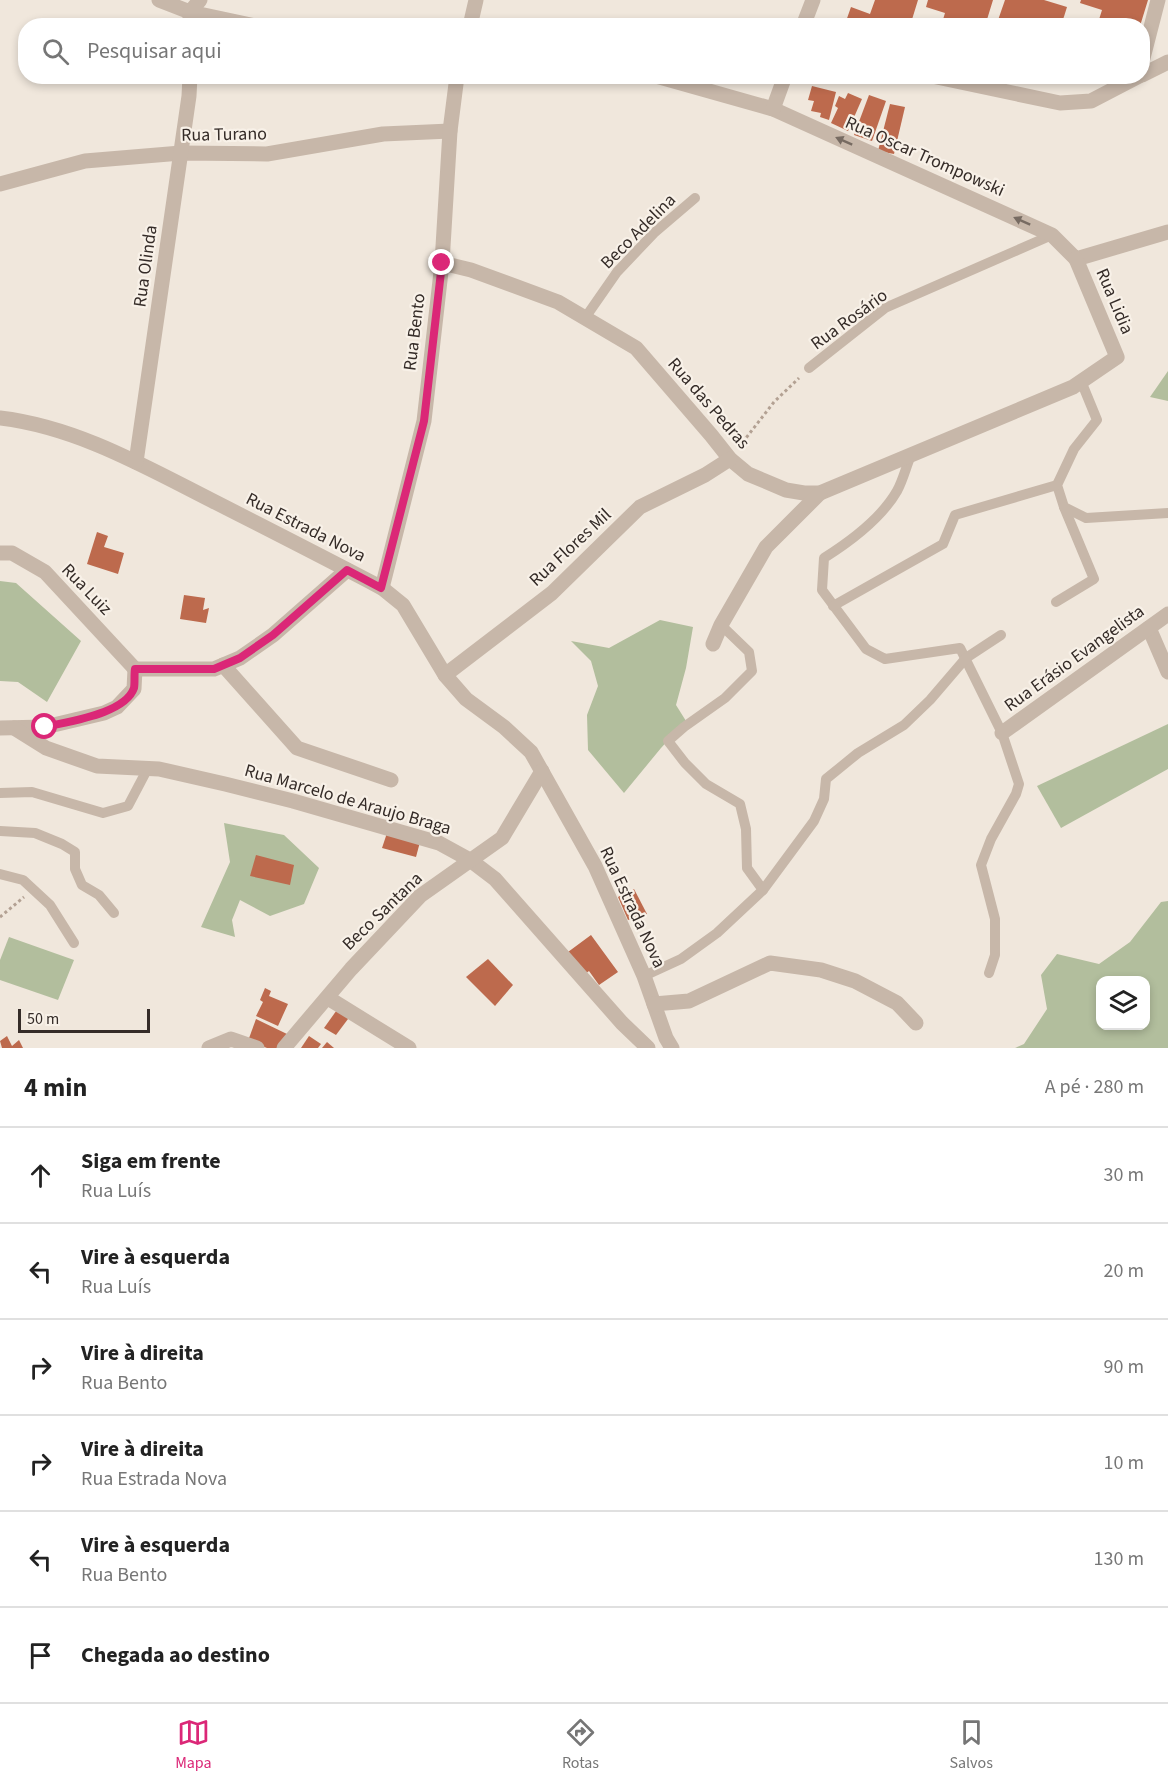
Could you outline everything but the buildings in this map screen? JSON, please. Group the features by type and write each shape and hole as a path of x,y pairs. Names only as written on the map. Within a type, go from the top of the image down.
{"street":[{"path":"159,0 188,18"},
{"path":"191,18 200,0"},
{"path":"472,18 476,0"},
{"path":"806,18 813,0"},
{"path":"1150,33 1158,0"},
{"path":"1150,71 1168,62"},
{"name":"Rua Olinda","path":"136,462 190,84"},
{"name":"Rua Bento","path":"381,588 424,421 442,263 450,131 456,84"},
{"name":"Rua Oscar Trompowski","path":"684,84 773,109 1053,235 1076,259"},
{"path":"773,109 782,84"},
{"path":"970,84 1060,103 1091,101 1124,84"},
{"name":"Rua Turano","path":"0,184 85,161 181,153 267,154 383,134 450,131"},
{"path":"1076,259 1168,232"},
{"name":"Rua Lidia","path":"1076,259 1117,357"},
{"name":"Rua das Pedras","path":"442,263 471,270 558,302 636,348 730,459 748,474 786,490 804,493 820,493 1073,387 1117,357"},
{"name":"Rua Estrada Nova","path":"0,418 27,422 76,435 136,462 381,588 403,605 445,675 466,699 504,727 531,752 595,866 644,976 666,1038 672,1048"},
{"name":"Rua Flores Mil","path":"445,675 552,593 640,507 705,475 730,459"},
{"path":"712,644 766,547 820,493"},
{"name":"Rua Luiz","path":"0,554 12,553 45,572 135,669"},
{"path":"7,728 45,727 117,708 134,689 135,669 214,669 240,658 273,635 347,570"},
{"name":"Rua Erásio Evangelista","path":"1002,734 1168,614"},
{"path":"1149,628 1168,672"},
{"path":"223,665 297,748 391,780"},
{"name":"Rua Marcelo de Araujo Braga","path":"7,728 46,748 97,766 159,769 293,801 440,843 470,860 495,879 622,1023 648,1048"},
{"name":"Beco Santana","path":"284,1048 351,969 420,896 502,838 542,771"},
{"path":"654,1004 689,1001 770,963 821,970 855,981 897,1003 916,1023"},
{"path":"328,998 409,1048"},
{"path":"209,1048 231,1039 257,1048"}],"lane":[{"name":"Beco Adelina","path":"585,318 617,272 654,233 695,198"},
{"name":"Rua Rosário","path":"809,368 885,308 1053,235"},
{"path":"1056,602 1094,579 1057,485 1074,449 1097,420 1081,381"},
{"path":"911,455 897,491 880,514 845,545 824,558 822,590 866,649 885,659 960,648 1002,734 1019,784 1016,794 991,838 981,865 995,919 995,955 989,973"},
{"path":"833,606 943,544 955,515 1057,485"},
{"path":"1064,507 1086,518 1168,513"},
{"path":"721,625 749,652 752,671 725,698 668,741 706,784 740,804 746,829 747,868 763,890"},
{"path":"644,976 681,959 717,933 763,890 813,821 824,799 826,779 858,753 904,725 930,700 966,658 1001,634"},
{"path":"0,793 32,792 103,813 128,806 148,768"},
{"path":"0,831 35,833 75,852 75,869 82,885 99,896 114,913"},
{"path":"0,874 23,880 50,905 74,943"}],"path":[{"name":"Rua Rosário","path":"730,459 774,402 809,368"},
{"path":"0,917 33,890"}],"green space":[{"path":"1168,371 1168,401 1150,397"},
{"path":"0,581 16,583 81,641 47,702 18,682 0,681"},
{"path":"660,620 693,627 686,668 676,705 686,721 624,793 588,750 587,715 598,686 591,661 571,641 609,648"},
{"path":"1168,724 1168,769 1061,828 1037,786"},
{"path":"224,823 284,835 319,868 304,904 270,916 240,900 232,920 235,937 201,927 230,862"},
{"path":"1168,901 1168,1048 1015,1048 1024,1044 1047,1009 1041,975 1057,954 1099,964 1130,942 1161,902"},
{"path":"9,937 74,960 58,1000 0,980 0,960"}],"route":[{"path":"45,727 117,708 134,689 135,669 214,669 240,658 273,635 347,570 381,588 424,421 442,263"}]}
